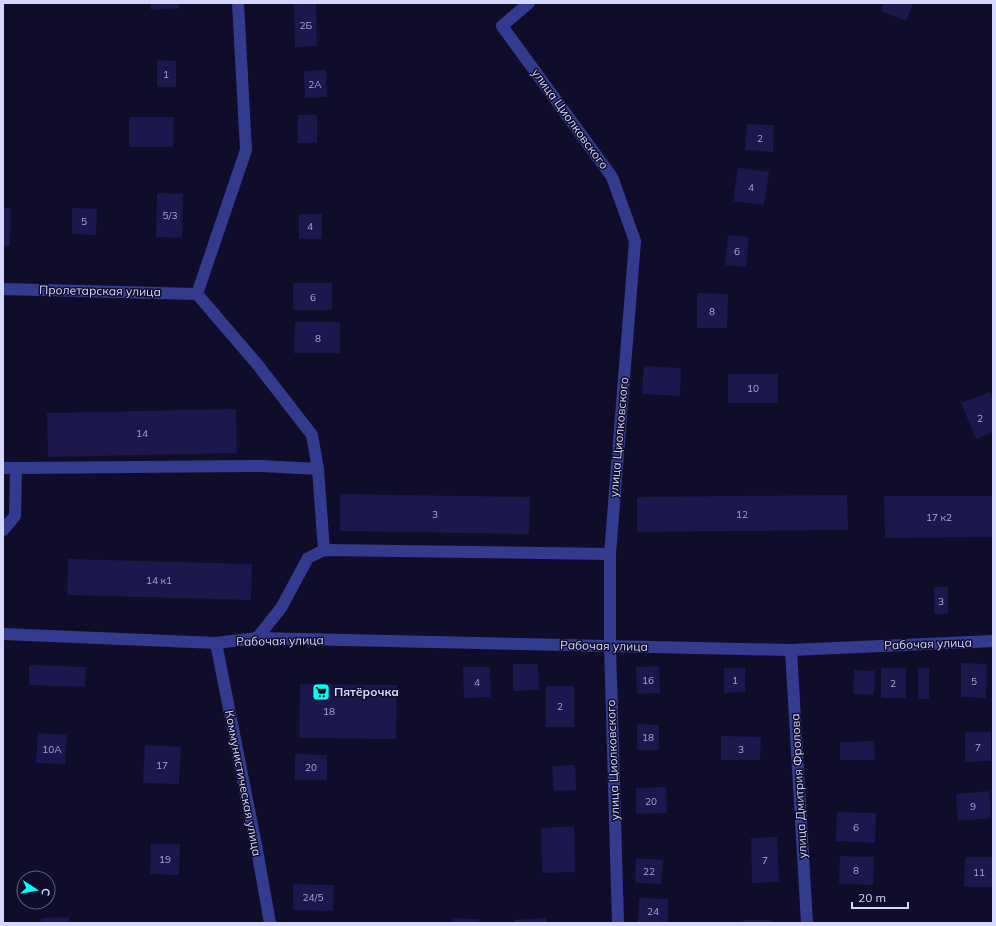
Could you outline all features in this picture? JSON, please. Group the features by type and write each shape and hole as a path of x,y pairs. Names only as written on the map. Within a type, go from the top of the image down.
{"street":[{"path":"238,3 246,150 197,294 257,364 312,435 318,469 324,550"},
{"name":"улица Циолковского","path":"529,3 502,26 612,177 635,241 610,554 610,646 618,923"},
{"name":"Пролетарская улица","path":"3,289 197,294"},
{"path":"3,468 261,466 318,469"},
{"path":"3,530 15,516 16,468"},
{"path":"257,638 281,608 308,558 324,550 610,554"},
{"name":"Рабочая улица","path":"3,634 216,643 257,638 791,650 993,641"},
{"name":"Коммунистическая улица","path":"216,643 270,923"},
{"name":"улица Дмитрия Фролова","path":"791,650 807,923"}],"building":[{"path":"151,3 179,3 179,8 151,10"},
{"path":"294,3 316,3 317,46 295,47"},
{"path":"884,3 913,3 906,21 881,11"},
{"path":"157,60 176,61 176,87 157,87"},
{"path":"326,70 327,97 305,98 304,71"},
{"path":"298,115 317,115 317,143 298,143"},
{"path":"129,117 174,117 173,147 129,147"},
{"path":"747,124 774,125 773,152 745,150"},
{"path":"738,168 769,172 764,205 733,201"},
{"path":"157,193 183,194 182,238 156,237"},
{"path":"3,208 11,208 10,246 3,246"},
{"path":"72,208 97,209 96,235 72,234"},
{"path":"299,214 322,214 322,239 299,239"},
{"path":"728,235 749,237 746,267 725,265"},
{"path":"293,283 332,283 332,310 293,310"},
{"path":"697,293 728,294 727,328 697,328"},
{"path":"295,322 340,322 340,353 294,353"},
{"path":"644,366 681,368 680,396 642,394"},
{"path":"728,374 778,374 778,403 728,403"},
{"path":"990,392 993,400 993,432 976,439 961,403"},
{"path":"236,409 237,453 48,457 47,413"},
{"path":"340,494 530,497 529,534 340,531"},
{"path":"847,495 848,530 637,532 637,497"},
{"path":"884,496 993,496 993,537 885,538"},
{"path":"68,559 252,564 251,600 67,595"},
{"path":"934,587 948,587 948,614 934,614"},
{"path":"961,663 987,664 986,698 961,697"},
{"path":"513,664 538,664 539,690 513,691"},
{"path":"29,665 86,667 85,687 29,685"},
{"path":"659,666 660,693 637,694 636,667"},
{"path":"463,667 490,667 491,697 464,698"},
{"path":"724,668 745,668 745,692 724,693"},
{"path":"881,668 906,668 906,698 881,698"},
{"path":"918,668 929,668 929,699 918,699"},
{"path":"854,670 875,671 874,695 853,694"},
{"path":"300,684 397,685 396,739 299,738"},
{"path":"546,686 574,686 574,727 546,727"},
{"path":"637,724 659,725 659,750 637,750"},
{"path":"965,732 991,732 991,761 965,762"},
{"path":"38,733 67,735 65,764 36,763"},
{"path":"721,736 761,737 760,760 721,760"},
{"path":"874,741 875,760 840,760 840,742"},
{"path":"145,745 181,747 179,784 143,783"},
{"path":"295,754 327,755 327,780 295,780"},
{"path":"575,765 576,790 554,791 552,766"},
{"path":"666,787 667,813 636,814 636,788"},
{"path":"989,791 991,818 958,821 956,794"},
{"path":"837,812 876,813 875,843 836,841"},
{"path":"574,826 575,872 542,873 541,828"},
{"path":"777,837 779,882 752,883 751,838"},
{"path":"151,844 180,844 179,875 150,874"},
{"path":"840,856 874,857 873,885 839,884"},
{"path":"965,857 993,857 993,887 964,887"},
{"path":"636,858 663,860 661,884 635,883"},
{"path":"293,884 334,885 333,911 293,910"},
{"path":"639,898 668,899 668,923 638,923"},
{"path":"69,917 69,923 41,923 41,918"},
{"path":"452,918 479,919 479,923 452,923"},
{"path":"546,918 547,923 514,923 514,920"},
{"path":"743,920 772,920 772,923 743,923"}],"place":[{"name":"Пятёрочка","path":"321,692"}]}
